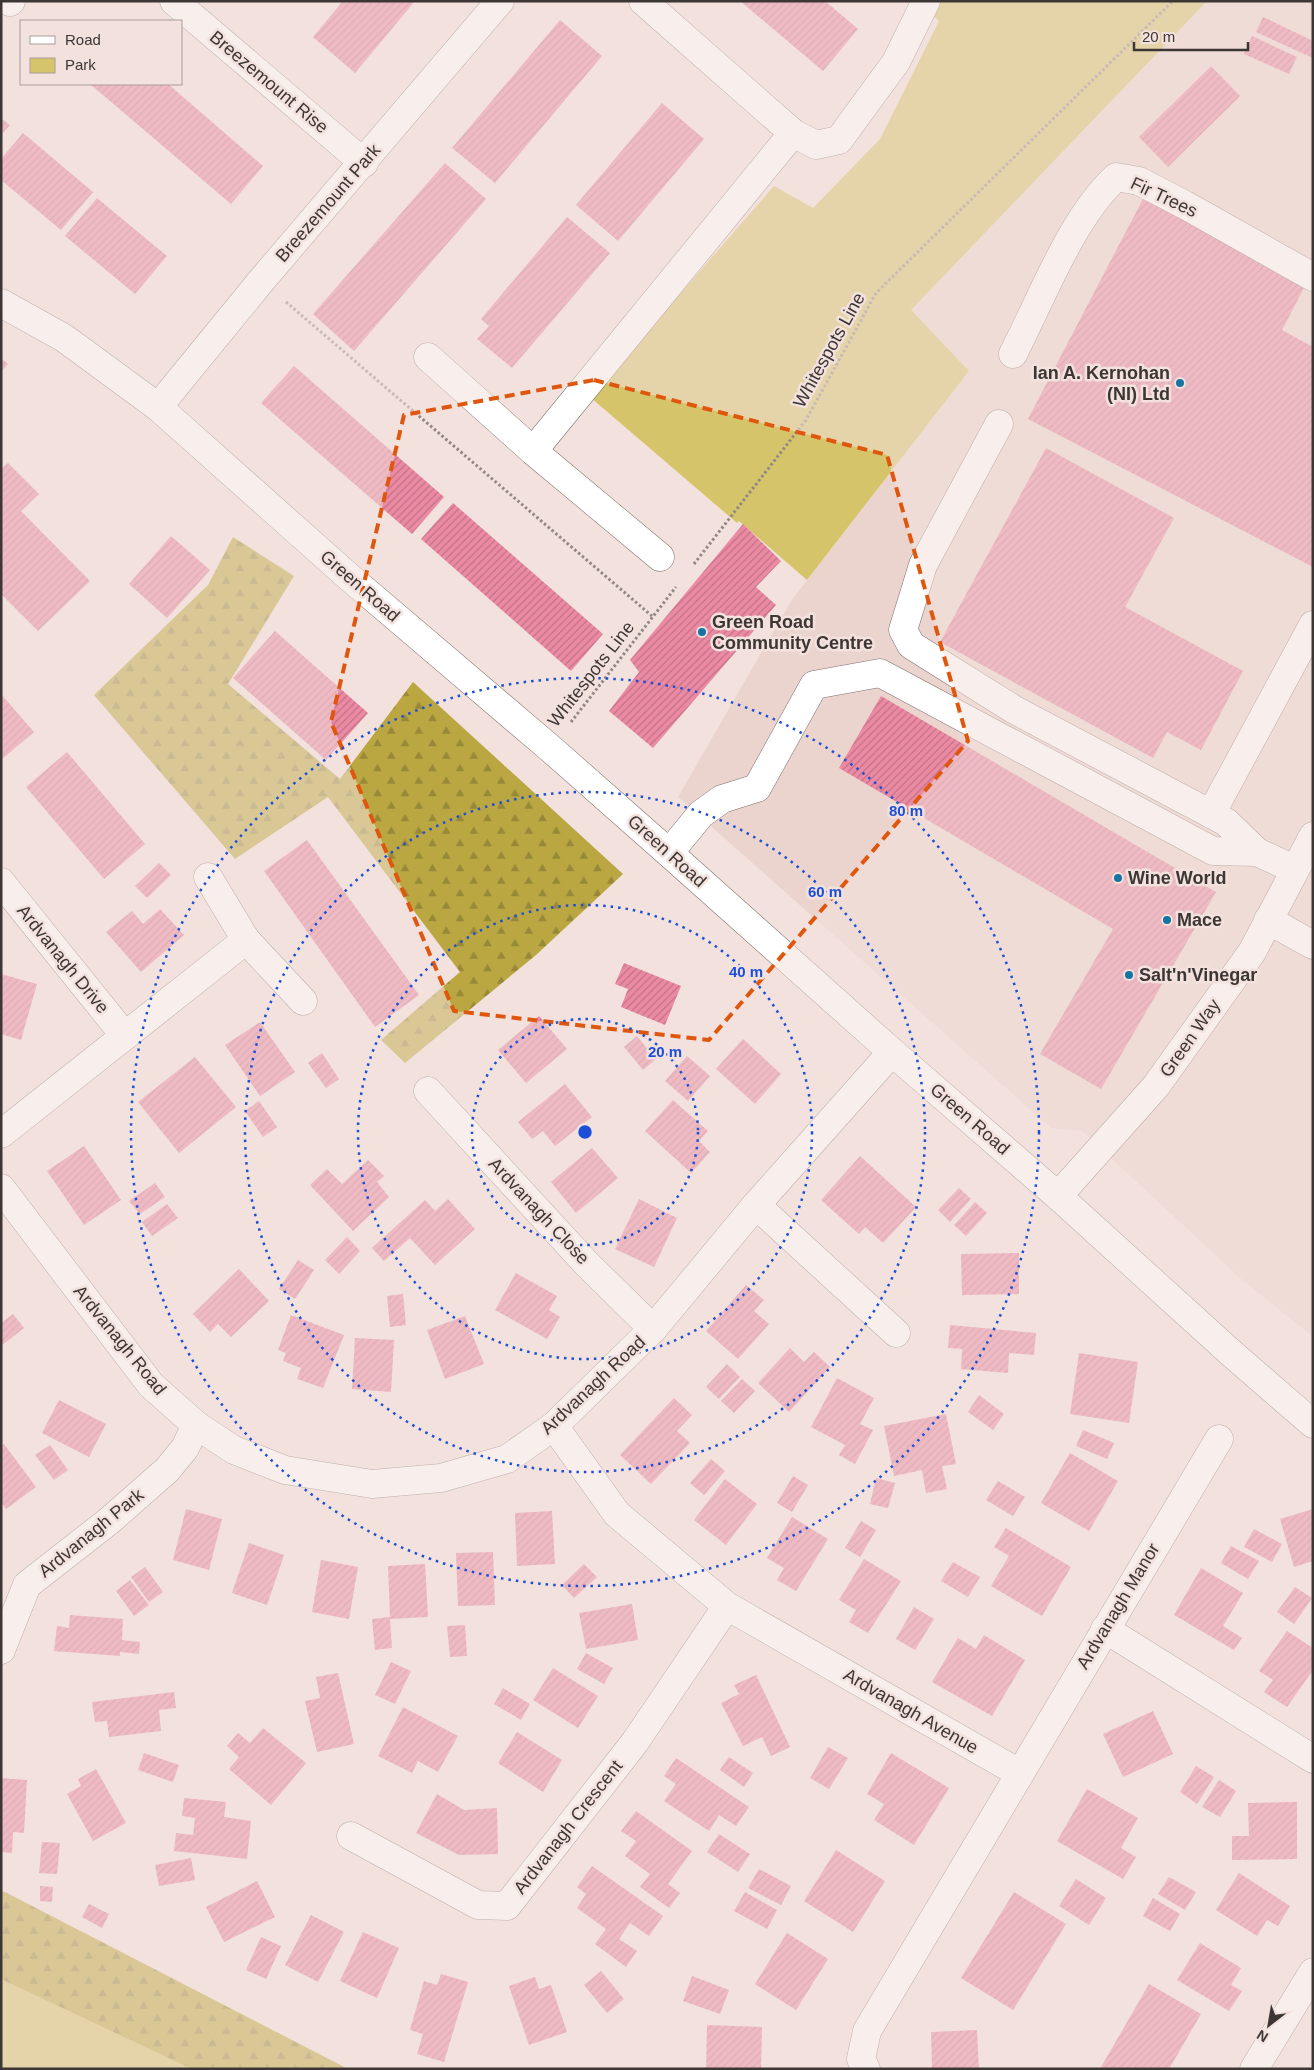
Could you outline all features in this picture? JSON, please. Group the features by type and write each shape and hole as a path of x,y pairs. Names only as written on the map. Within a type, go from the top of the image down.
{"street":[{"name":"Breezemount Rise","path":"174,1 364,162"},
{"name":"Breezemount Park","path":"158,406 261,281 500,1"},
{"path":"643,1 793,133 816,145 839,140 896,62 926,1"},
{"path":"533,451 793,133"},
{"name":"Fir Trees","path":"1013,354 1072,236 1098,193 1116,176 1138,181 1185,204 1313,277"},
{"name":"Green Road","path":"1,303 64,338 158,406 349,578 551,749 892,1052 1058,1196 1230,1352 1313,1424"},
{"path":"428,357 533,451 660,557"},
{"path":"999,424 923,565 903,630 911,645 1013,709 1226,822 1258,852 1294,869"},
{"path":"1211,814 1313,625"},
{"path":"669,853 701,814 722,799 757,788 814,685 880,672 1214,851 1258,852"},
{"name":"Green Way","path":"1058,1196 1156,1086 1252,952 1313,836"},
{"path":"208,877 246,940 303,1001"},
{"name":"Ardvanagh Drive","path":"1,882 125,1036"},
{"path":"1268,920 1313,945"},
{"path":"1,1134 246,940"},
{"name":"Ardvanagh Road","path":"1,1188 150,1385 196,1424 234,1450 285,1470 372,1484 441,1478 507,1459 554,1426 653,1328 756,1205 892,1052"},
{"name":"Ardvanagh Close","path":"428,1091 586,1263 653,1328"},
{"path":"756,1205 896,1334"},
{"name":"Ardvanagh Park","path":"1,1650 27,1585 109,1521 167,1470 185,1448 196,1424"},
{"name":"Ardvanagh Avenue","path":"554,1426 617,1514 727,1606 1019,1773"},
{"name":"Ardvanagh Manor","path":"1019,1773 1219,1439"},
{"name":"Ardvanagh Crescent","path":"351,1836 478,1906 506,1906 635,1742 727,1606"},
{"path":"1104,1629 1313,1759"},
{"path":"866,2069 861,2059 867,2031 1019,1773"},
{"path":"1254,2069 1313,1972"}],"path":[{"name":"Whitespots Line","path":"690,569 806,420 876,293 1173,1"},
{"path":"261,281 652,616"},
{"path":"551,749 684,577 660,557"},
{"name":"Whitespots Line","path":"551,749 678,584"}],"highlighted area":[{"path":"594,380 887,455 968,741 709,1040 454,1011 331,722 404,415"}],"shaded area":[{"path":"1207,1 1313,1 1313,1337 1240,1278 1082,1131 1051,1128 678,797 791,601 969,371 910,310"}],"green space":[{"path":"917,1 1207,1 911,310 969,371 807,580 739,521 737,523 590,397 774,186 813,208 880,139 939,21"},
{"path":"233,537 294,576 228,684 340,779 413,682 623,874 536,955 405,1063 381,1040 460,972 328,797 235,859 94,695 208,585"},
{"path":"1,1891 348,2069 1,2069"},
{"path":"1,1891 348,2069 192,2069 1,1979"}],"building":[{"path":"343,1 415,1 355,73 313,37"},
{"path":"740,1 825,1 858,29 823,71"},
{"path":"1263,17 1313,41 1313,58 1256,32"},
{"path":"560,20 602,56 495,183 452,148"},
{"path":"1252,36 1297,57 1289,74 1244,54"},
{"path":"1211,66 1240,96 1168,167 1139,137"},
{"path":"91,85 169,85 263,166 231,204"},
{"path":"662,103 704,139 618,241 576,205"},
{"path":"1,118 10,125 1,135"},
{"path":"23,133 93,192 61,230 1,180 1,159"},
{"path":"445,163 486,199 354,351 313,314"},
{"name":"Ian A. Kernohan (NI) Ltd","path":"1144,197 1307,282 1282,330 1313,347 1313,567 1028,419"},
{"path":"97,198 167,256 135,294 65,236"},
{"path":"567,217 610,253 512,368 477,339 489,326 481,319"},
{"path":"1,358 8,364 1,372"},
{"path":"294,366 444,497 412,534 261,403"},
{"path":"1046,448 1174,518 1125,607 1243,671 1201,750 1167,732 1153,758 940,642"},
{"path":"8,463 39,494 21,511 90,581 38,631 1,594 1,469"},
{"path":"453,503 603,634 571,671 421,539"},
{"name":"Green Road Community Centre","path":"743,524 781,561 756,587 776,605 653,748 609,711 639,672 630,660"},
{"path":"171,536 210,570 167,618 129,584"},
{"path":"275,631 368,713 326,760 233,678"},
{"path":"1,694 34,732 1,760"},
{"path":"881,696 1216,892 1101,1089 1040,1054 1113,929 839,768"},
{"path":"67,752 145,844 104,879 26,787"},
{"path":"307,840 419,995 375,1027 264,871"},
{"path":"159,863 171,875 147,898 135,886"},
{"path":"160,909 184,935 141,972 106,932 132,911 143,924"},
{"path":"624,963 681,986 665,1025 621,1007 628,989 615,984"},
{"path":"1,974 37,984 21,1040 1,1034"},
{"path":"539,1016 567,1049 526,1083 498,1050"},
{"path":"260,1022 295,1072 260,1096 225,1045"},
{"path":"637,1036 656,1059 643,1070 624,1047"},
{"path":"743,1039 781,1074 755,1104 716,1069"},
{"path":"322,1053 339,1079 326,1088 308,1063"},
{"path":"687,1056 710,1076 688,1101 665,1081"},
{"path":"195,1057 236,1107 179,1153 138,1102"},
{"path":"565,1084 592,1117 555,1146 543,1131 532,1139 518,1122"},
{"path":"673,1100 708,1131 699,1141 710,1152 691,1173 645,1131"},
{"path":"259,1101 277,1127 263,1137 245,1111"},
{"path":"84,1146 121,1200 84,1225 47,1171"},
{"path":"592,1148 618,1178 576,1213 551,1182"},
{"path":"860,1156 916,1207 883,1243 865,1227 859,1234 821,1200"},
{"path":"368,1160 384,1176 377,1182 389,1197 353,1231 310,1185 327,1169 342,1184"},
{"path":"155,1183 165,1197 140,1214 129,1201"},
{"path":"959,1188 971,1199 950,1222 938,1210"},
{"path":"448,1199 475,1229 435,1265 410,1238 384,1261 372,1248 425,1200 435,1211"},
{"path":"639,1199 677,1218 654,1267 615,1249"},
{"path":"975,1202 987,1213 966,1236 954,1225"},
{"path":"167,1204 178,1218 152,1236 142,1222"},
{"path":"347,1237 360,1251 339,1274 325,1260"},
{"path":"1019,1253 1019,1294 962,1295 961,1254"},
{"path":"298,1260 314,1270 295,1299 279,1289"},
{"path":"239,1269 269,1301 231,1337 218,1324 210,1332 193,1314"},
{"path":"516,1273 557,1296 549,1310 560,1317 547,1339 495,1310"},
{"path":"746,1285 764,1300 754,1311 769,1324 738,1359 706,1331"},
{"path":"403,1294 406,1325 390,1327 387,1296"},
{"path":"13,1314 24,1328 1,1346 1,1323"},
{"path":"291,1315 344,1335 323,1388 297,1379 301,1368 283,1361 286,1353 278,1350"},
{"path":"465,1316 484,1364 445,1379 427,1330"},
{"path":"950,1325 1036,1333 1034,1355 1009,1353 1008,1373 961,1369 962,1349 948,1348"},
{"path":"355,1338 394,1340 391,1392 352,1389"},
{"path":"790,1348 804,1362 814,1352 830,1367 789,1412 758,1383"},
{"path":"1079,1353 1138,1362 1129,1423 1070,1414"},
{"path":"727,1364 740,1377 719,1399 706,1387"},
{"path":"837,1378 874,1398 860,1424 873,1430 855,1464 839,1455 845,1445 811,1427"},
{"path":"742,1379 755,1391 734,1413 721,1401"},
{"path":"979,1395 1004,1414 993,1430 968,1412"},
{"path":"674,1398 692,1415 677,1431 690,1443 651,1484 620,1455"},
{"path":"59,1400 106,1424 89,1457 42,1433"},
{"path":"946,1414 956,1464 942,1466 947,1489 926,1493 922,1470 894,1476 884,1426"},
{"path":"1083,1430 1114,1443 1107,1459 1076,1446"},
{"path":"4,1444 36,1487 6,1509 1,1502 1,1446"},
{"path":"50,1445 68,1470 54,1480 35,1455"},
{"path":"1070,1453 1118,1481 1089,1531 1041,1503"},
{"path":"711,1459 725,1471 704,1495 690,1483"},
{"path":"793,1476 808,1485 792,1512 777,1503"},
{"path":"876,1478 895,1483 888,1508 870,1504"},
{"path":"725,1479 757,1504 726,1545 694,1520"},
{"path":"998,1481 1025,1497 1013,1516 986,1500"},
{"path":"186,1509 222,1519 209,1570 173,1560"},
{"path":"1313,1509 1313,1561 1294,1567 1280,1519"},
{"path":"552,1511 555,1564 517,1566 515,1513"},
{"path":"792,1517 828,1539 796,1591 777,1580 784,1568 767,1558"},
{"path":"861,1521 876,1530 860,1557 845,1548"},
{"path":"1006,1528 1071,1567 1042,1616 991,1586 1009,1556 994,1547"},
{"path":"1254,1529 1282,1544 1272,1562 1244,1547"},
{"path":"249,1543 284,1555 267,1605 232,1593"},
{"path":"1231,1546 1259,1561 1248,1579 1221,1563"},
{"path":"493,1552 495,1605 458,1606 456,1553"},
{"path":"864,1559 901,1581 868,1633 849,1622 856,1610 839,1600"},
{"path":"321,1560 358,1567 349,1619 312,1612"},
{"path":"953,1562 980,1577 968,1597 941,1581"},
{"path":"425,1564 428,1617 390,1619 392,1648 375,1650 372,1619 390,1617 388,1566"},
{"path":"584,1564 597,1577 574,1598 562,1585"},
{"path":"145,1567 163,1592 149,1602 131,1577"},
{"path":"1201,1568 1243,1593 1223,1626 1242,1638 1234,1650 1174,1615"},
{"path":"130,1580 149,1605 134,1616 116,1591"},
{"path":"1295,1587 1312,1598 1294,1624 1277,1612"},
{"path":"632,1604 638,1640 586,1649 579,1613"},
{"path":"914,1607 934,1619 915,1650 896,1639"},
{"path":"70,1615 123,1619 122,1640 140,1642 139,1654 120,1652 120,1656 54,1651 57,1626 69,1628"},
{"path":"465,1625 467,1656 450,1657 447,1626"},
{"path":"1287,1631 1313,1648 1313,1670 1287,1707 1264,1692 1273,1680 1259,1671"},
{"path":"984,1635 1025,1660 992,1716 932,1682 958,1638 976,1649"},
{"path":"586,1653 613,1668 604,1684 577,1669"},
{"path":"391,1662 411,1671 395,1704 375,1695"},
{"path":"553,1668 598,1696 578,1728 533,1700"},
{"path":"338,1673 354,1744 317,1752 305,1701 320,1698 316,1677"},
{"path":"756,1675 790,1747 771,1756 762,1737 743,1746 721,1703 739,1694 734,1685"},
{"path":"503,1688 530,1704 521,1720 494,1704"},
{"path":"174,1692 176,1708 159,1710 161,1731 109,1737 107,1721 95,1722 92,1702"},
{"path":"403,1707 458,1736 438,1772 418,1761 412,1773 378,1756"},
{"path":"1153,1711 1173,1754 1123,1777 1103,1734"},
{"path":"263,1728 306,1763 271,1805 229,1769 239,1757 227,1746 238,1733 250,1743"},
{"path":"517,1732 562,1760 543,1792 498,1763"},
{"path":"828,1747 848,1758 829,1789 810,1778"},
{"path":"144,1753 179,1765 173,1782 138,1770"},
{"path":"891,1753 949,1788 914,1845 874,1820 884,1804 867,1794"},
{"path":"729,1757 753,1773 744,1787 720,1770"},
{"path":"676,1758 749,1807 736,1826 719,1815 709,1831 664,1801 676,1784 664,1776"},
{"path":"1196,1766 1214,1777 1197,1804 1180,1792"},
{"path":"96,1769 126,1823 93,1841 67,1794 81,1786 78,1779"},
{"path":"1,1778 27,1780 24,1833 13,1832 12,1853 1,1852"},
{"path":"1219,1780 1236,1791 1220,1817 1202,1807"},
{"path":"1087,1789 1138,1818 1121,1848 1136,1857 1123,1879 1057,1841"},
{"path":"437,1794 464,1810 497,1808 498,1854 459,1855 416,1833"},
{"path":"184,1798 226,1802 224,1817 251,1821 247,1859 174,1851 176,1833 193,1835 195,1818 182,1816"},
{"path":"1297,1802 1297,1859 1232,1860 1232,1836 1249,1836 1248,1803"},
{"path":"636,1811 692,1851 668,1884 680,1893 669,1908 640,1887 650,1874 625,1856 636,1841 621,1831"},
{"path":"719,1834 750,1854 738,1872 707,1852"},
{"path":"42,1842 60,1843 57,1874 39,1873"},
{"path":"836,1850 885,1881 853,1932 804,1901"},
{"path":"191,1858 195,1880 159,1886 155,1865"},
{"path":"592,1866 663,1916 649,1936 630,1923 619,1939 637,1951 626,1967 595,1944 606,1929 577,1908 586,1894 577,1887"},
{"path":"759,1869 791,1886 781,1905 748,1888"},
{"path":"1239,1873 1290,1906 1278,1926 1267,1920 1257,1936 1216,1910"},
{"path":"1169,1877 1196,1892 1185,1910 1158,1894"},
{"path":"1076,1879 1106,1898 1089,1925 1059,1906"},
{"path":"257,1881 275,1917 224,1942 206,1907"},
{"path":"40,1886 53,1887 52,1902 40,1901"},
{"path":"745,1892 777,1910 767,1929 734,1911"},
{"path":"1014,1892 1066,1924 1013,2010 961,1978"},
{"path":"1153,1898 1180,1914 1170,1931 1143,1916"},
{"path":"89,1904 109,1914 102,1928 82,1917"},
{"path":"311,1915 344,1932 318,1982 285,1965"},
{"path":"363,1932 399,1948 377,1998 340,1981"},
{"path":"787,1933 828,1959 796,2010 755,1984"},
{"path":"261,1937 281,1946 266,1979 246,1970"},
{"path":"1200,1943 1241,1968 1231,1985 1242,1991 1229,2011 1177,1980"},
{"path":"601,1971 624,1999 607,2013 584,1985"},
{"path":"441,1974 468,1982 444,2062 417,2054 423,2034 410,2030 424,1981 437,1985"},
{"path":"692,1976 729,1990 720,2014 683,2001"},
{"path":"535,1977 539,1989 551,1985 567,2032 529,2045 509,1986"},
{"path":"1149,1984 1201,2014 1169,2069 1100,2069"},
{"path":"707,2025 762,2027 761,2069 706,2069"},
{"path":"977,2030 979,2069 932,2069 931,2032"}],"place":[{"name":"Ian A. Kernohan (NI) Ltd","path":"1180,383"},
{"name":"Green Road Community Centre","path":"702,632"},
{"name":"Wine World","path":"1118,878"},
{"name":"Mace","path":"1167,920"},
{"name":"Salt'n'Vinegar","path":"1129,975"}]}
